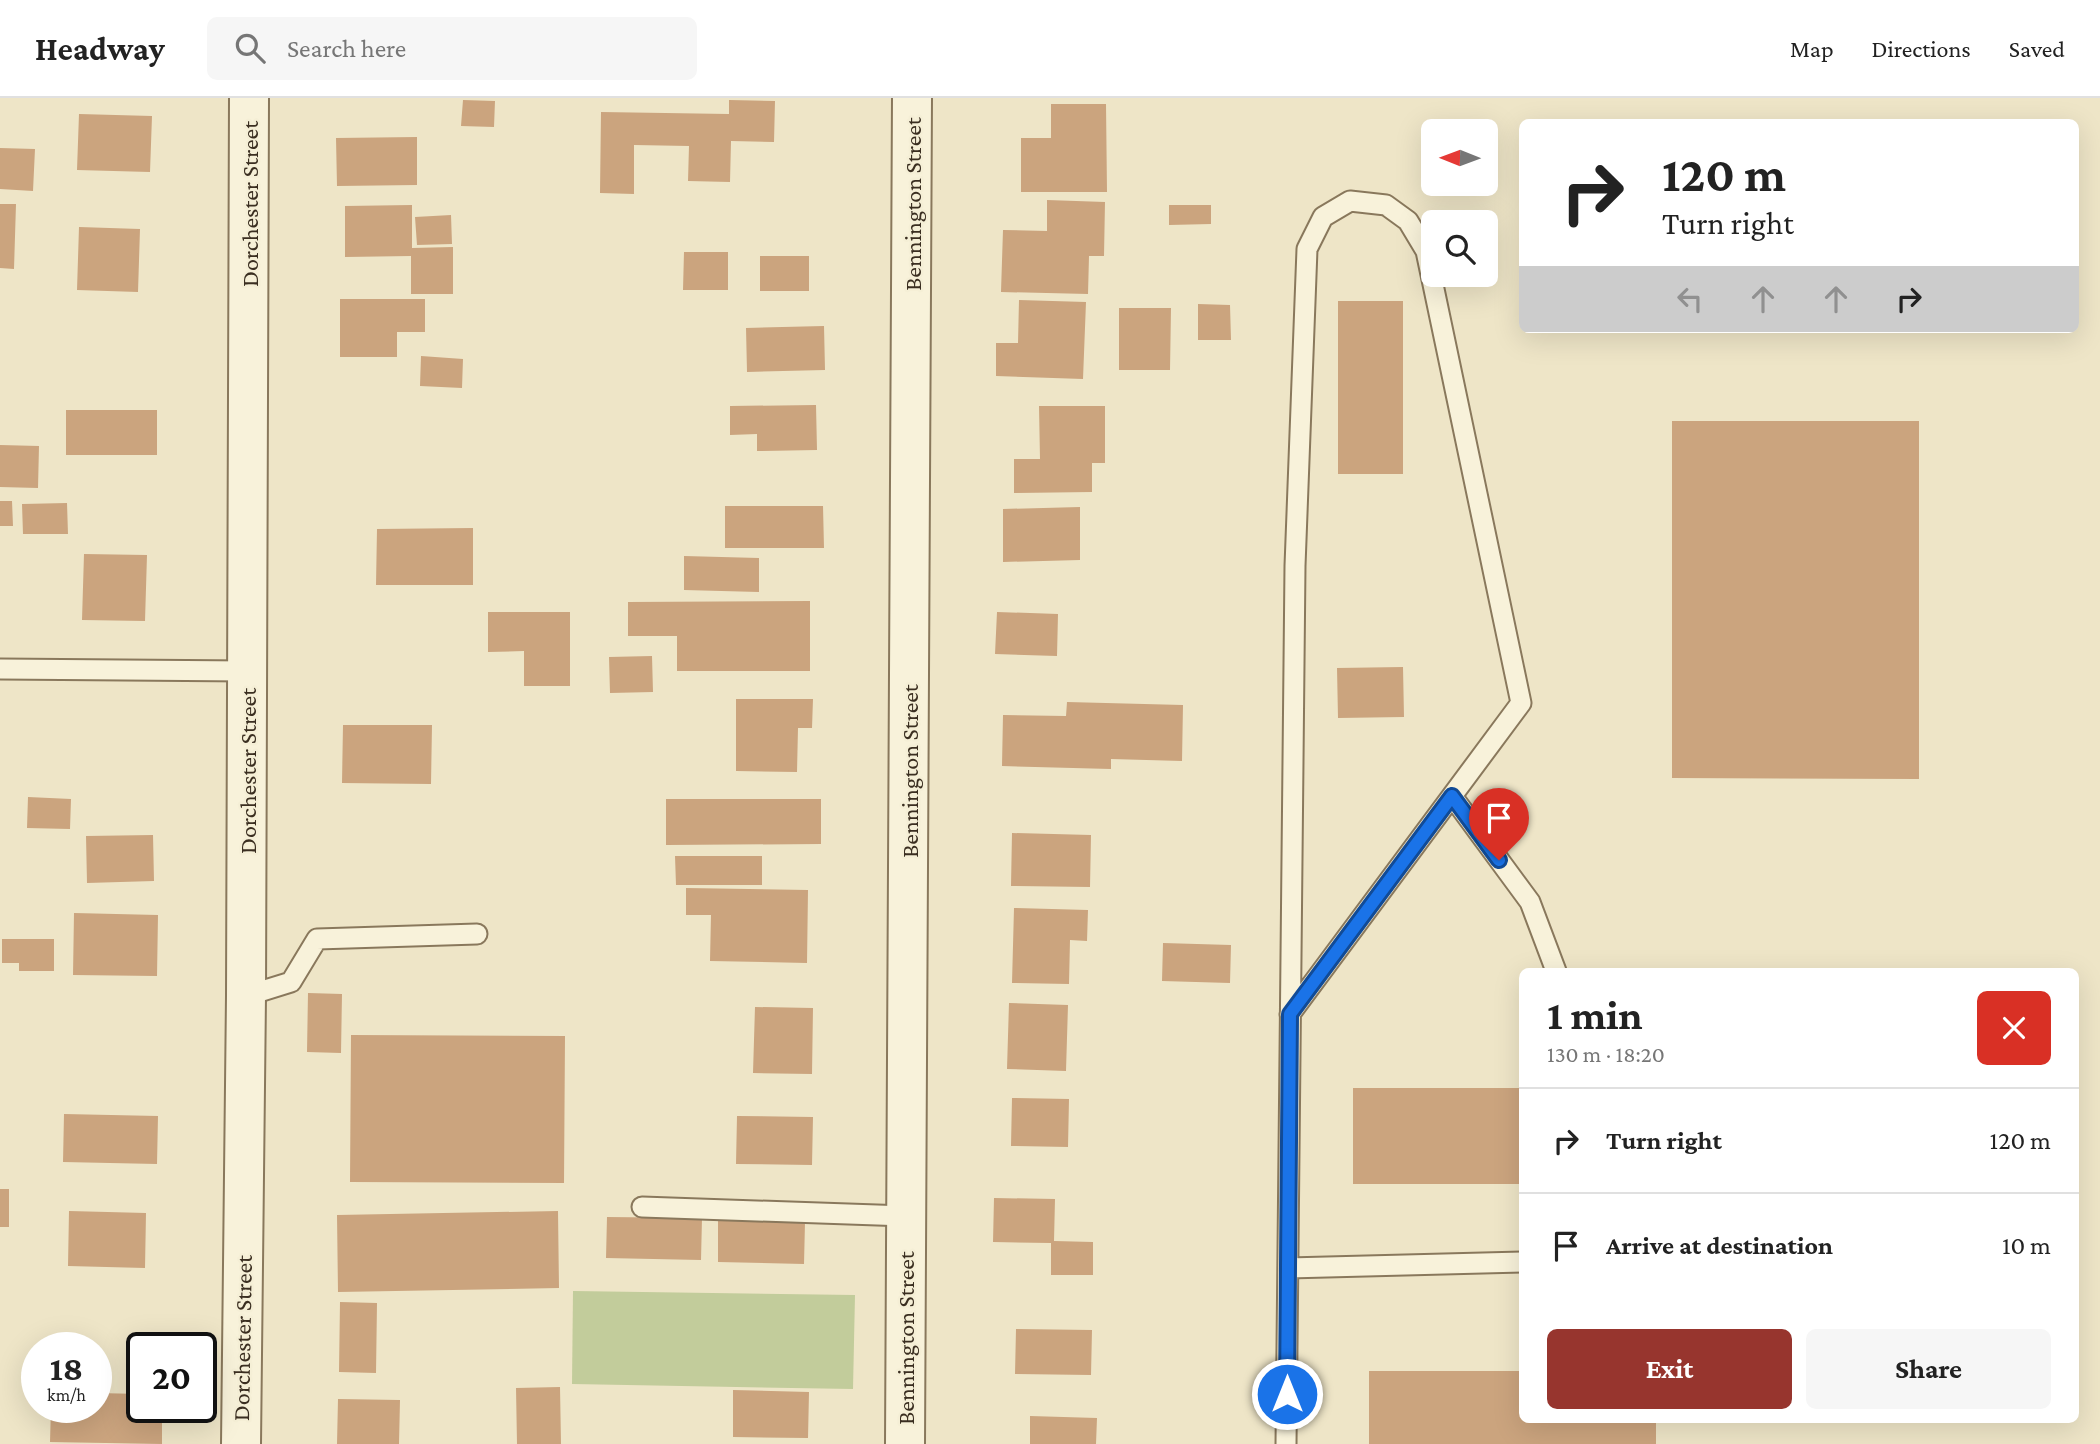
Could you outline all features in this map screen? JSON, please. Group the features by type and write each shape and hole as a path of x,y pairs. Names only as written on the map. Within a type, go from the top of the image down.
{"street":[{"name":"Dorchester Street","path":"241,1444 250,98"},
{"name":"Bennington Street","path":"905,1444 912,98"}],"lane":[{"path":"1286,1444 1290,1014 1295,566 1307,249 1323,217 1350,201 1386,205 1408,221 1426,251 1521,703 1290,1014"},
{"path":"0,669 247,671"},
{"path":"1452,796 1530,902 1555,968"},
{"path":"246,996 291,982 317,939 477,934"},
{"path":"642,1207 906,1216"},
{"path":"1288,1268 1519,1262"}],"green space":[{"path":"573,1291 855,1295 853,1389 572,1384"}],"building":[{"path":"463,100 495,101 494,127 461,126"},
{"path":"729,100 775,101 774,142 731,141 730,182 688,181 689,146 634,145 634,194 600,193 601,112 729,114"},
{"path":"1051,104 1106,104 1107,192 1021,192 1021,138 1051,138"},
{"path":"79,114 152,116 150,172 77,170"},
{"path":"417,137 417,185 337,186 336,138"},
{"path":"0,148 35,149 33,191 0,189"},
{"path":"1047,200 1105,202 1104,256 1089,256 1088,294 1001,292 1003,230 1047,231"},
{"path":"0,204 16,204 14,269 0,268"},
{"path":"412,205 412,248 453,247 453,294 411,294 411,256 345,257 345,206"},
{"path":"1169,205 1211,205 1211,224 1169,225"},
{"path":"451,215 452,244 417,245 415,217"},
{"path":"79,227 140,229 138,292 77,290"},
{"path":"684,252 728,252 728,290 683,290"},
{"path":"760,256 809,256 809,291 760,291"},
{"path":"340,299 425,299 425,332 397,332 397,357 340,357"},
{"path":"1019,300 1086,302 1083,379 996,376 996,343 1018,343"},
{"path":"1338,301 1403,301 1403,474 1338,474"},
{"path":"1198,304 1230,305 1231,340 1198,340"},
{"path":"1119,308 1171,308 1170,370 1119,370"},
{"path":"824,326 825,370 747,372 746,328"},
{"path":"421,356 463,359 462,388 420,386"},
{"path":"816,405 817,450 757,451 757,434 730,435 730,406"},
{"path":"1039,406 1105,406 1105,463 1092,463 1092,492 1014,493 1014,459 1040,459"},
{"path":"66,410 157,410 157,455 66,455"},
{"path":"1672,421 1919,421 1919,779 1672,778"},
{"path":"0,445 39,446 38,488 0,487"},
{"path":"0,501 12,501 13,526 0,526"},
{"path":"67,503 68,534 23,534 22,504"},
{"path":"725,506 823,506 824,548 725,548"},
{"path":"1080,507 1080,560 1003,562 1003,509"},
{"path":"473,528 473,585 376,585 377,529"},
{"path":"84,554 147,555 145,621 82,620"},
{"path":"684,556 759,558 759,592 684,590"},
{"path":"810,601 810,671 677,671 677,636 628,636 628,602"},
{"path":"488,612 570,612 570,686 524,686 524,651 488,652"},
{"path":"997,612 1058,614 1057,656 995,654"},
{"path":"652,656 653,692 610,693 609,657"},
{"path":"1403,667 1404,717 1338,718 1337,668"},
{"path":"736,699 813,699 812,728 798,728 797,772 736,771"},
{"path":"1067,702 1183,705 1182,761 1111,759 1111,769 1002,766 1003,715 1066,716"},
{"path":"343,725 432,725 431,784 342,783"},
{"path":"28,797 71,799 70,829 27,828"},
{"path":"666,799 821,799 821,844 666,845"},
{"path":"1012,833 1091,835 1090,887 1011,886"},
{"path":"153,835 154,881 87,883 86,836"},
{"path":"675,856 762,856 762,885 676,885"},
{"path":"686,888 808,890 807,963 710,961 711,915 686,915"},
{"path":"1014,908 1088,910 1087,941 1070,940 1069,984 1012,983"},
{"path":"74,913 158,915 157,976 73,975"},
{"path":"2,939 54,939 54,971 19,971 19,963 2,963"},
{"path":"1163,943 1231,945 1230,983 1162,981"},
{"path":"308,993 342,994 341,1053 307,1052"},
{"path":"1009,1003 1068,1005 1066,1071 1007,1069"},
{"path":"755,1007 813,1008 812,1074 753,1073"},
{"path":"351,1035 565,1036 564,1183 350,1182"},
{"path":"1353,1088 1519,1088 1519,1184 1353,1184"},
{"path":"1012,1098 1069,1099 1068,1147 1011,1146"},
{"path":"64,1114 158,1116 157,1164 63,1162"},
{"path":"737,1116 813,1117 812,1165 736,1164"},
{"path":"0,1189 9,1189 9,1227 0,1227"},
{"path":"994,1198 1055,1199 1054,1241 1093,1242 1093,1275 1051,1275 1051,1243 993,1242"},
{"path":"69,1211 146,1213 145,1268 68,1266"},
{"path":"558,1211 559,1288 338,1292 337,1215"},
{"path":"607,1217 702,1218 701,1260 606,1258"},
{"path":"718,1220 805,1222 804,1264 718,1262"},
{"path":"340,1302 377,1303 376,1373 339,1372"},
{"path":"1016,1329 1092,1330 1091,1375 1015,1374"},
{"path":"1369,1371 1519,1371 1519,1423 1656,1423 1656,1444 1369,1444"},
{"path":"560,1387 561,1444 517,1444 516,1388"},
{"path":"733,1390 809,1392 808,1438 733,1437"},
{"path":"112,1393 126,1394 126,1423 162,1423 162,1444 50,1442 51,1423 112,1423"},
{"path":"338,1399 400,1400 399,1444 337,1444"},
{"path":"1030,1416 1097,1418 1096,1444 1030,1444"}],"route":[{"path":"1287,1394 1290,1014 1452,796 1499,860"}]}
